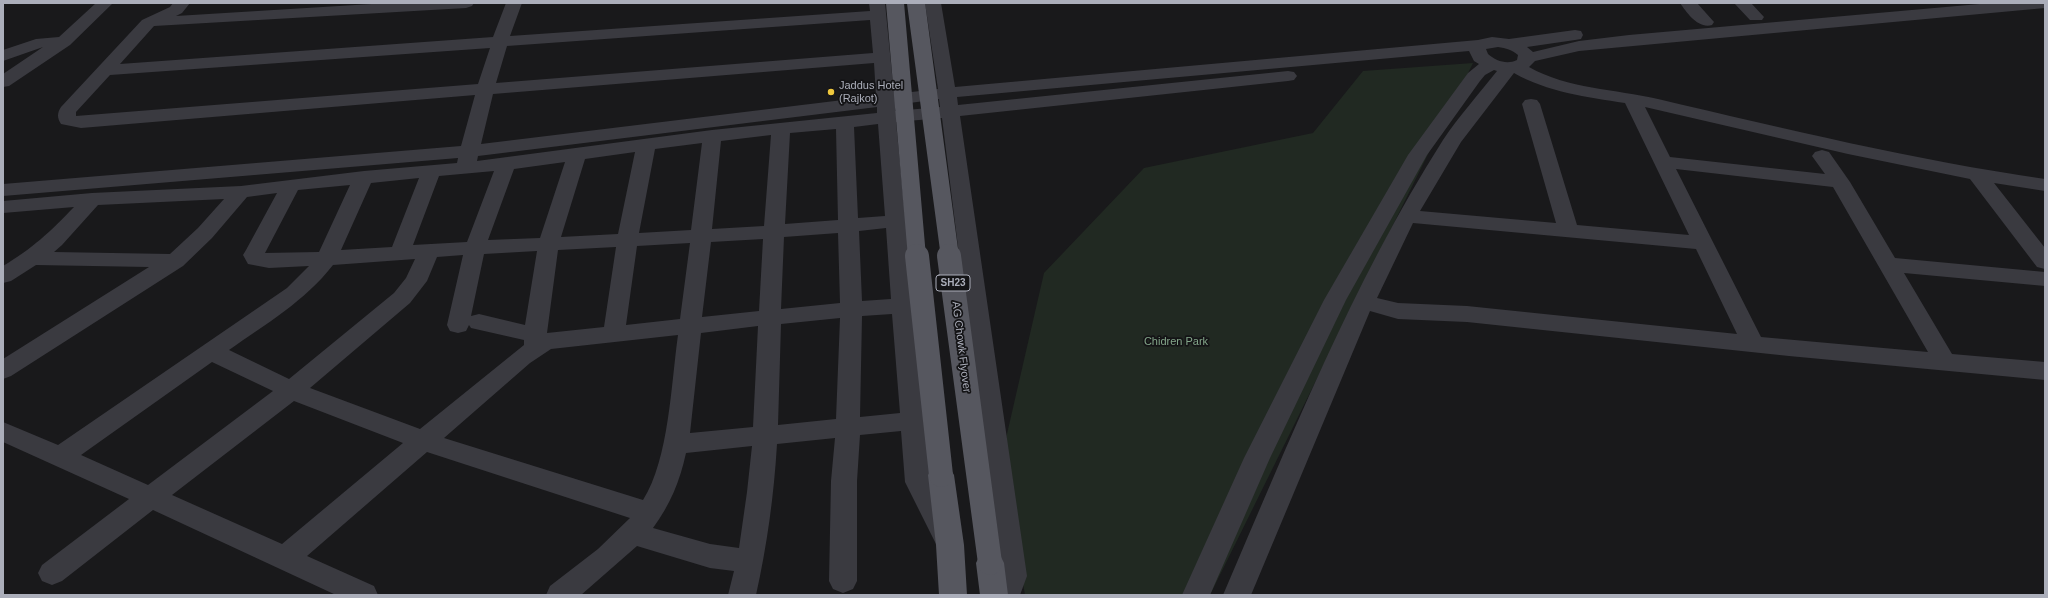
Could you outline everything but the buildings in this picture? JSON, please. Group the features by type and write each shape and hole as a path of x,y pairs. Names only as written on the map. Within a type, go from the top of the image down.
{"main road":[{"name":"AG Chowk Flyover","path":"916,3 994,595"},
{"name":"SH23","path":"883,7 950,545 953,595"}],"street":[{"path":"3,82 64,41 105,3"},
{"path":"182,3 176,10 148,23 67,111 67,120 81,122 882,57"},
{"path":"148,23 466,3"},
{"path":"468,159 484,89 498,43 514,3"},
{"path":"933,3 1013,576 1006,595"},
{"path":"1688,3 1706,22"},
{"path":"1742,3 1756,17"},
{"path":"1895,3 1555,37 1509,44 1493,42 1501,60 1528,75 1554,84 1632,98 1978,176 2045,185"},
{"path":"3,190 468,159 948,102 1429,62 1501,60 1579,46 1616,42 2045,3"},
{"path":"105,70 498,43 883,7 882,57 918,482 950,545"},
{"path":"3,56 47,41 64,41"},
{"path":"1196,595 1257,458 1335,300 1371,236 1418,154 1474,77 1479,71 1522,50 1509,44"},
{"path":"1237,595 1307,427 1364,302 1408,216 1501,60"},
{"path":"1632,98 1662,162 1753,344"},
{"path":"1531,104 1568,230"},
{"path":"3,207 92,199 241,192 290,185 432,170 468,159 506,164 712,136 845,122 886,109"},
{"path":"844,581 844,481 848,427 851,309 845,122"},
{"path":"742,595 751,561 756,533 766,435 774,231 781,129"},
{"path":"560,595 597,566 632,533 649,513 668,477 676,444 702,235 712,136"},
{"path":"614,333 627,241 646,146"},
{"path":"285,558 424,441 535,341 549,244 577,155"},
{"path":"1822,156 1840,182 1945,362"},
{"path":"1662,162 1840,182"},
{"path":"458,325 475,248 506,164"},
{"path":"400,253 432,170"},
{"path":"1978,176 2045,262"},
{"path":"60,456 295,293 327,258 364,177"},
{"path":"290,185 256,250 254,255 255,258 275,260 327,258 475,248 627,241 849,226 895,221"},
{"path":"3,370 175,261 205,233 241,192"},
{"path":"3,276 32,258 55,240 92,199"},
{"path":"1408,216 1703,243"},
{"path":"52,573 291,390 377,320 402,298 416,281 429,251"},
{"path":"32,258 175,261"},
{"path":"1888,264 2045,280"},
{"path":"1364,302 1398,311 1467,314 1753,344 2045,371"},
{"path":"479,322 535,341 546,341 558,338 851,309 903,306"},
{"path":"211,351 291,390 424,441 649,513"},
{"path":"676,444 912,421"},
{"path":"3,432 151,496 364,595"},
{"path":"632,533 710,556 751,561"}],"green space":[{"name":"Chidren Park","path":"1473,63 1210,595 1025,595 1001,460 1044,273 1144,168 1313,133 1363,71"}],"place":[{"name":"Jaddus Hotel (Rajkot)","path":"831,92"}]}
